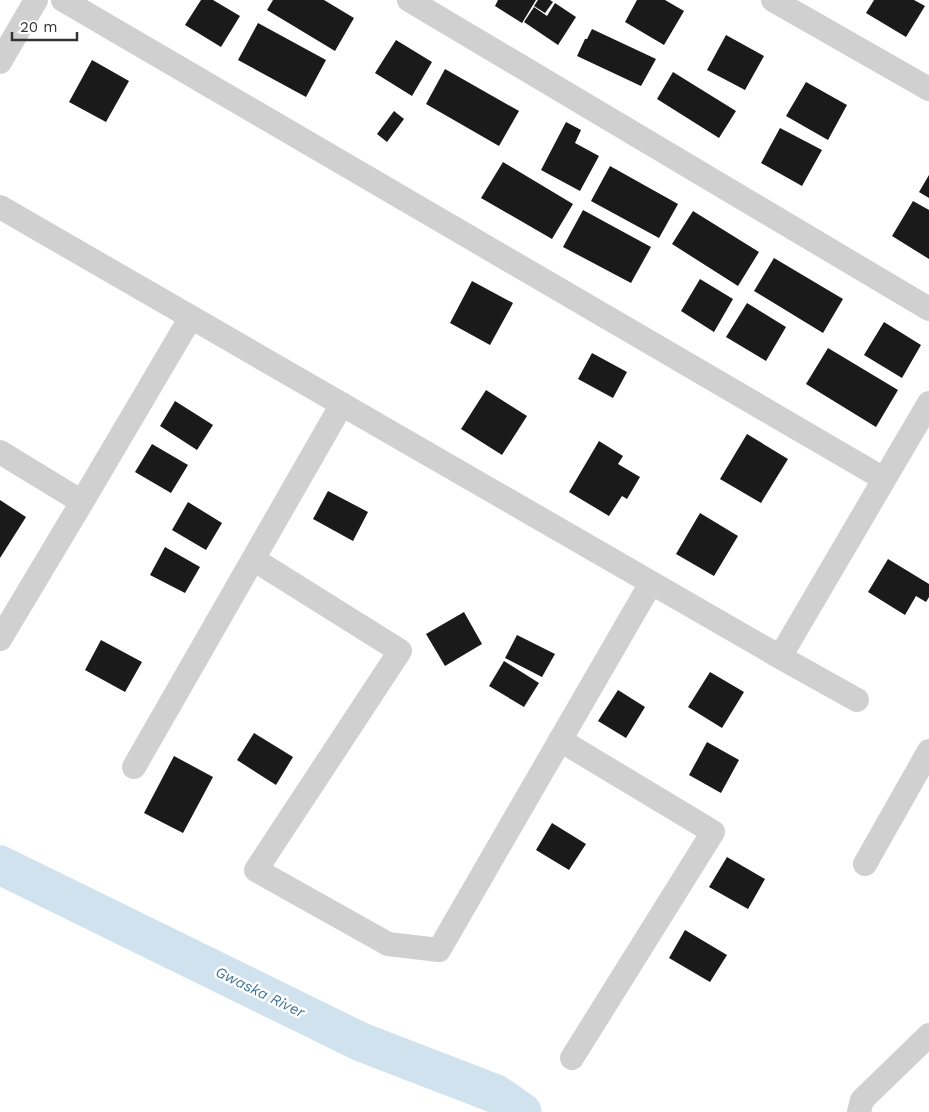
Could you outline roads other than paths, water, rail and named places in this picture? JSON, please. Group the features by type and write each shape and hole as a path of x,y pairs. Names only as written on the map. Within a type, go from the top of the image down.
{"street":[{"path":"0,62 36,0"},
{"path":"63,0 884,479"},
{"path":"408,0 929,308"},
{"path":"773,0 927,82"},
{"path":"0,207 857,700"},
{"path":"0,638 191,317"},
{"path":"780,657 929,403"},
{"path":"134,767 342,404"},
{"path":"0,452 82,502"},
{"path":"253,559 400,651 256,870 388,944 439,950 651,583"},
{"path":"560,740 713,832 572,1058"},
{"path":"865,864 929,751"},
{"path":"859,1112 862,1100 929,1035"}],"waterway":[{"name":"Gwaska River","path":"0,865 361,1042 496,1094 522,1112"}]}
